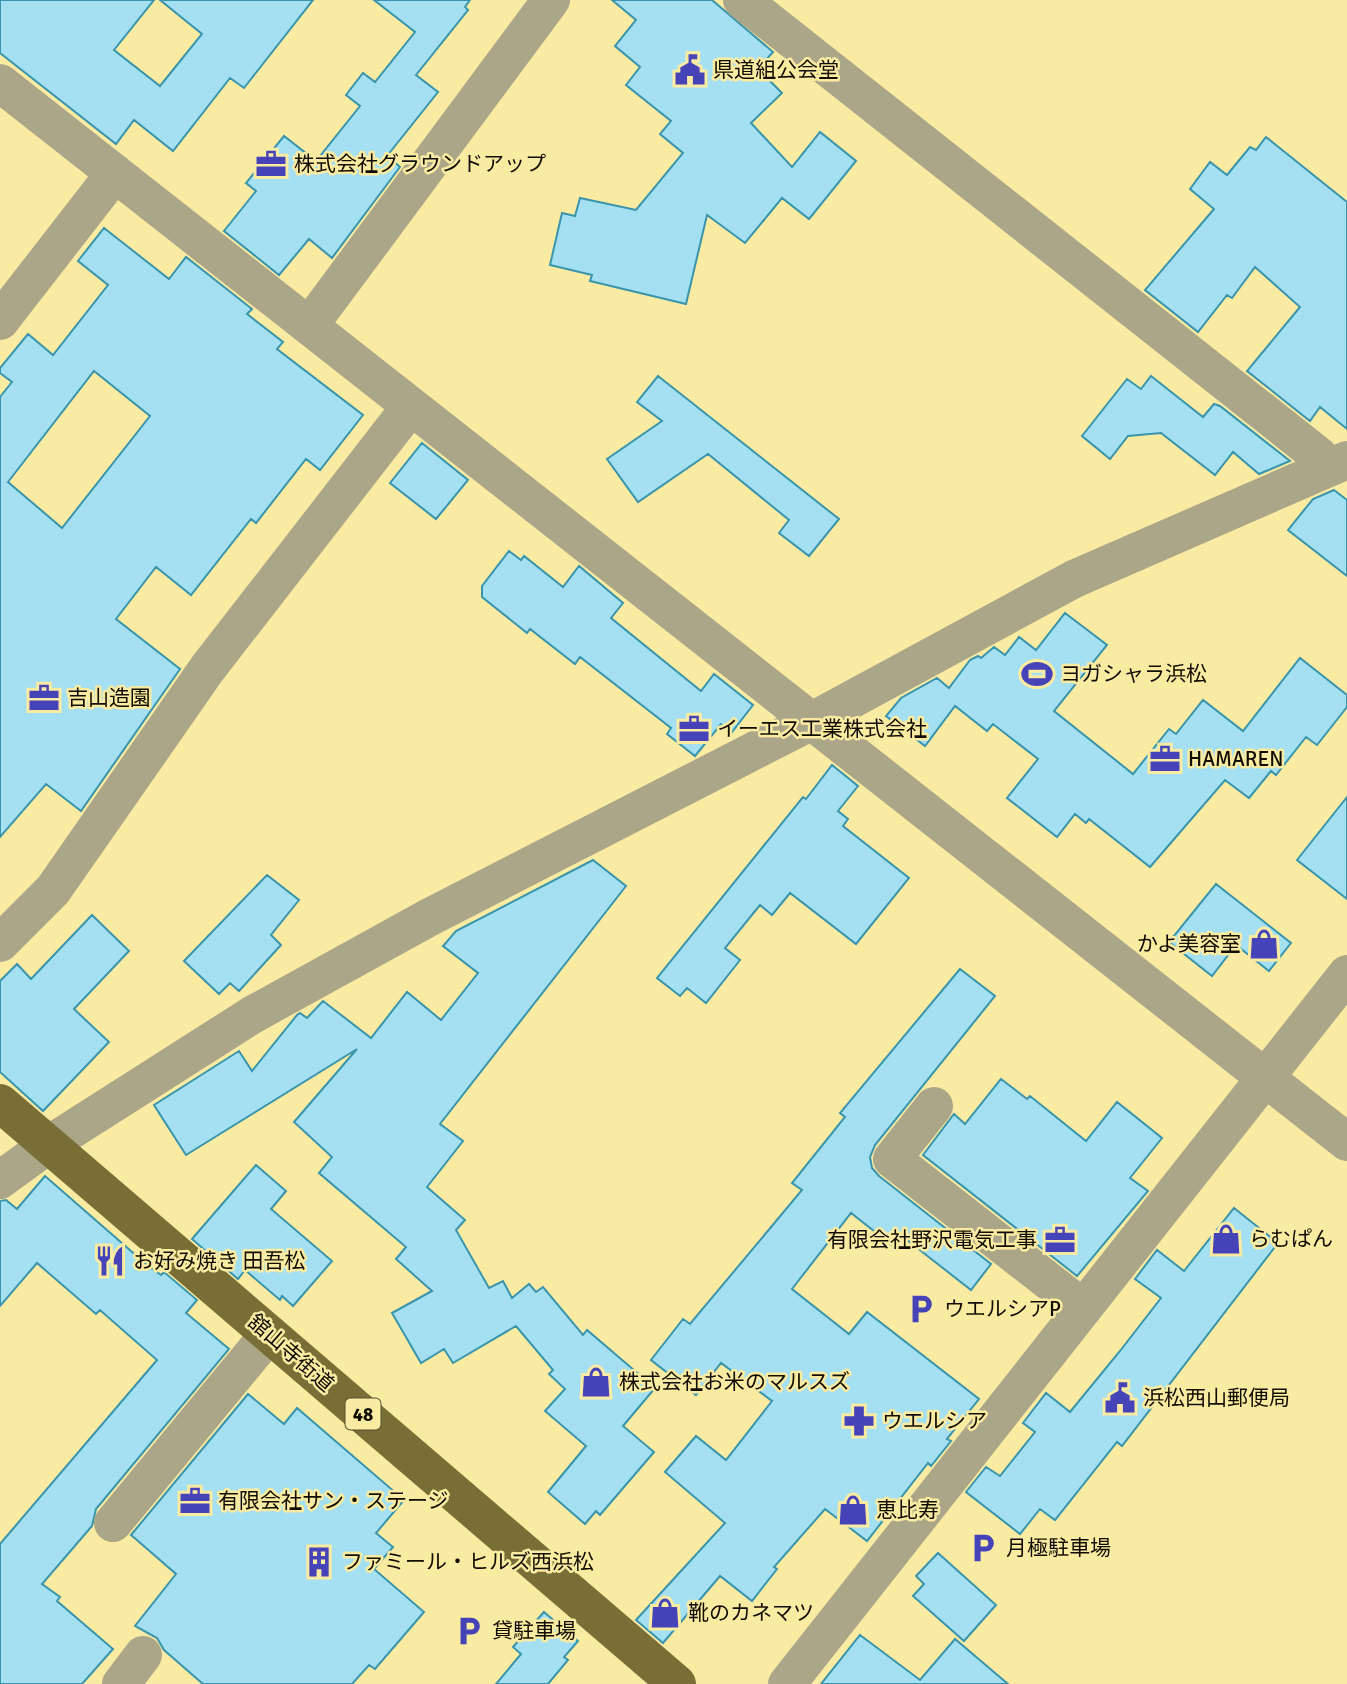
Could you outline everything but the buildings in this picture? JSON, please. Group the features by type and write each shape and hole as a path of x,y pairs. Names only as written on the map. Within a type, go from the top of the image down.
{"main road":[{"name":"舘山寺街道","path":"0,1103 677,1684"}],"street":[{"path":"309,326 551,0"},
{"path":"742,0 1319,456 1336,465"},
{"path":"0,83 1347,1142"},
{"path":"0,320 114,173"},
{"path":"0,943 53,890 207,669 411,406"},
{"path":"0,1180 48,1145 252,1015 428,918 812,721 1074,579 1336,465"},
{"path":"787,1684 1347,974"},
{"path":"934,1106 892,1159 1083,1308"},
{"path":"113,1523 269,1334"}],"place":[{"name":"県道組公会堂","path":"690,70"},
{"name":"株式会社グラウンドアップ","path":"271,164"},
{"name":"ヨガシャラ浜松","path":"1037,674"},
{"name":"吉山造園","path":"44,698"},
{"name":"イーエス工業株式会社","path":"694,729"},
{"name":"HAMAREN","path":"1165,759"},
{"name":"かよ美容室","path":"1264,944"},
{"name":"らむぱん","path":"1226,1239"},
{"name":"有限会社野沢電気工事","path":"1060,1240"},
{"name":"お好み焼き 田吾松","path":"110,1261"},
{"name":"ウエルシアP","path":"921,1309"},
{"name":"株式会社お米のマルスズ","path":"596,1382"},
{"name":"浜松西山郵便局","path":"1120,1398"},
{"name":"ウエルシア","path":"859,1421"},
{"name":"有限会社サン・ステージ","path":"195,1501"},
{"name":"恵比寿","path":"853,1510"},
{"name":"月極駐車場","path":"983,1548"},
{"name":"ファミール・ヒルズ西浜松","path":"319,1562"},
{"name":"靴のカネマツ","path":"665,1613"},
{"name":"貸駐車場","path":"469,1631"}]}
